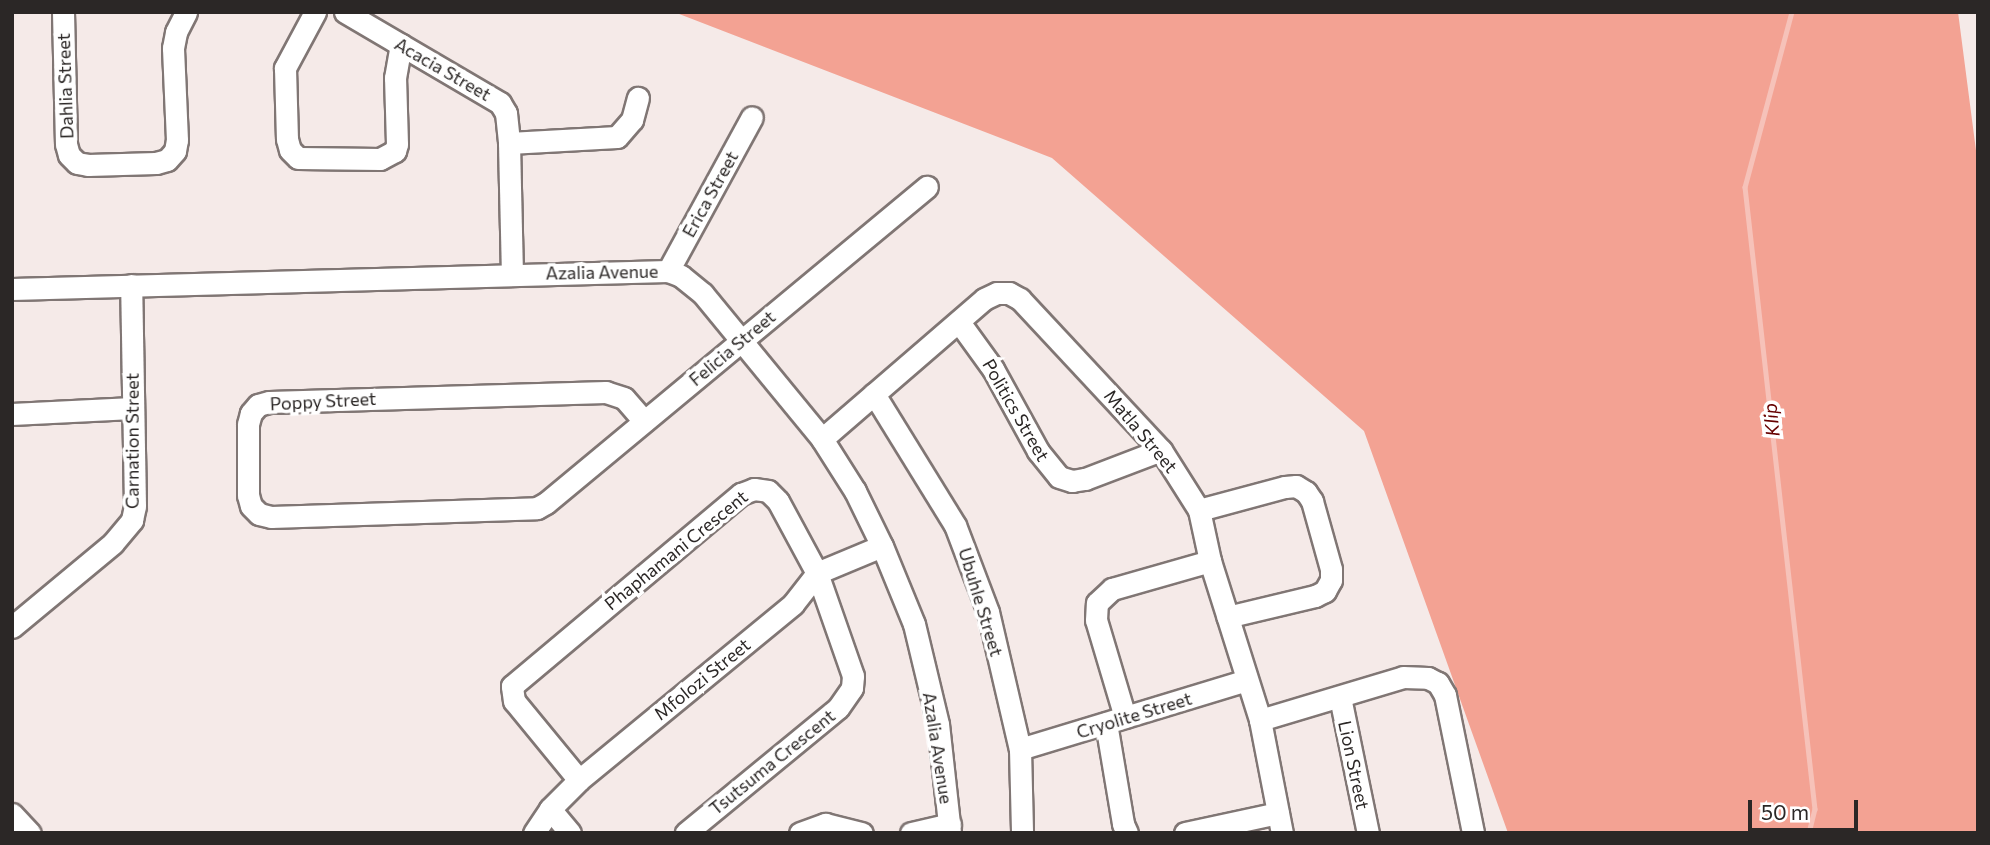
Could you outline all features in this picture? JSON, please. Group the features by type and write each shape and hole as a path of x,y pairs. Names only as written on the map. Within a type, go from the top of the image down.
{"street":[{"name":"Dahlia Street","path":"63,12 66,144 69,155 77,163 88,165 156,163 167,160 175,152 177,140 173,48 176,32 186,12"},
{"path":"315,12 285,68 287,139 290,150 298,158 380,159 395,151 395,78 401,45"},
{"name":"Acacia Street","path":"345,12 500,103 506,113 509,143 512,274"},
{"path":"509,143 617,137 632,120 638,98"},
{"name":"Erica Street","path":"668,271 752,117"},
{"name":"Felicia Street","path":"537,508 927,187"},
{"name":"Azalia Avenue","path":"12,289 668,271 693,283 822,439 855,491 882,546 917,637 938,724 950,829"},
{"name":"Carnation Street","path":"12,627 113,543 132,520 135,506 131,285"},
{"name":"Matla Street","path":"822,439 985,299 997,293 1009,293 1020,299 1161,450 1199,510 1210,561 1260,720 1280,823"},
{"name":"Politics Street","path":"959,322 993,369 1038,451 1059,477 1072,481 1085,479 1161,450"},
{"name":"Poppy Street","path":"537,508 271,517 260,514 251,506 248,495 248,424 251,413 258,405 269,402 606,392 624,398 644,421"},
{"name":"Ubuhle Street","path":"874,394 955,525 988,612 1020,749 1021,833"},
{"path":"12,414 132,408"},
{"path":"1199,510 1296,486 1306,492 1312,501 1331,569 1331,580 1325,591 1315,596 1227,617"},
{"name":"Phaphamani Crescent","path":"579,779 514,702 511,694 516,680 741,494 754,489 768,491 778,501 817,573 851,668 852,688"},
{"name":"Mfolozi Street","path":"534,833 550,809 579,779 793,604 817,573 882,546"},
{"path":"1127,833 1123,824 1116,720 1096,620 1097,603 1112,590 1210,561"},
{"path":"1260,720 1415,675 1438,684 1445,695 1473,833"},
{"name":"Cryolite Street","path":"1020,749 1247,680"},
{"name":"Tsutsuma Crescent","path":"686,833 838,708 852,688"},
{"name":"Lion Street","path":"1340,697 1368,833"},
{"path":"550,809 570,833"},
{"path":"12,814 30,833"},
{"path":"1185,833 1280,823"},
{"path":"800,833 825,824 863,833"},
{"path":"911,833 950,829"}],"shaded area":[{"path":"674,12 1958,12 1978,166 1978,833 1508,833 1364,431 1052,158"}],"waterway":[{"name":"Klip","path":"1792,12 1745,187 1815,809 1809,833"}]}
